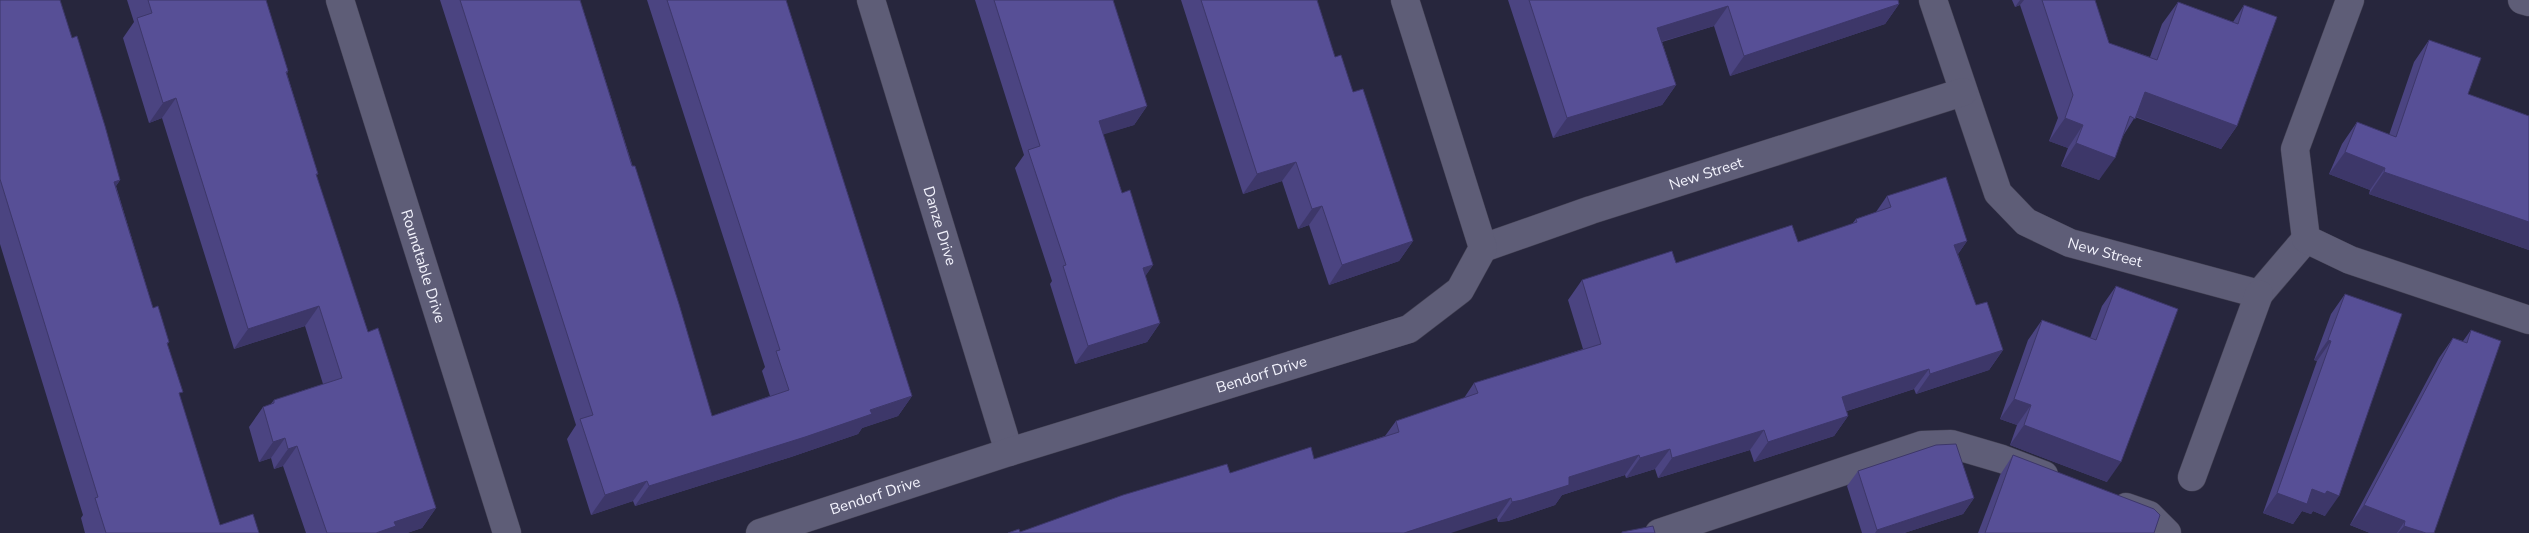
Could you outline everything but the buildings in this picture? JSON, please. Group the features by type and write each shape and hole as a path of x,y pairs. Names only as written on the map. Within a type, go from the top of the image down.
{"street":[{"name":"Roundtable Drive","path":"340,0 507,533"},
{"name":"Danze Drive","path":"871,0 1009,452"},
{"path":"1405,0 1483,248"},
{"name":"New Street","path":"1933,0 1998,193 2026,222 2070,242 2259,294"},
{"path":"2192,477 2259,294 2306,239 2295,149 2350,0"},
{"path":"2522,0 2529,2"},
{"name":"New Street","path":"1483,248 1592,210 1963,92"},
{"path":"2306,239 2350,260 2529,320"},
{"name":"Bendorf Drive","path":"760,533 1009,452 1409,329 1460,290 1483,248"},
{"path":"1659,532 1922,445 1950,444 2002,459 2066,484"},
{"path":"2103,498 2149,515 2168,533"}]}
